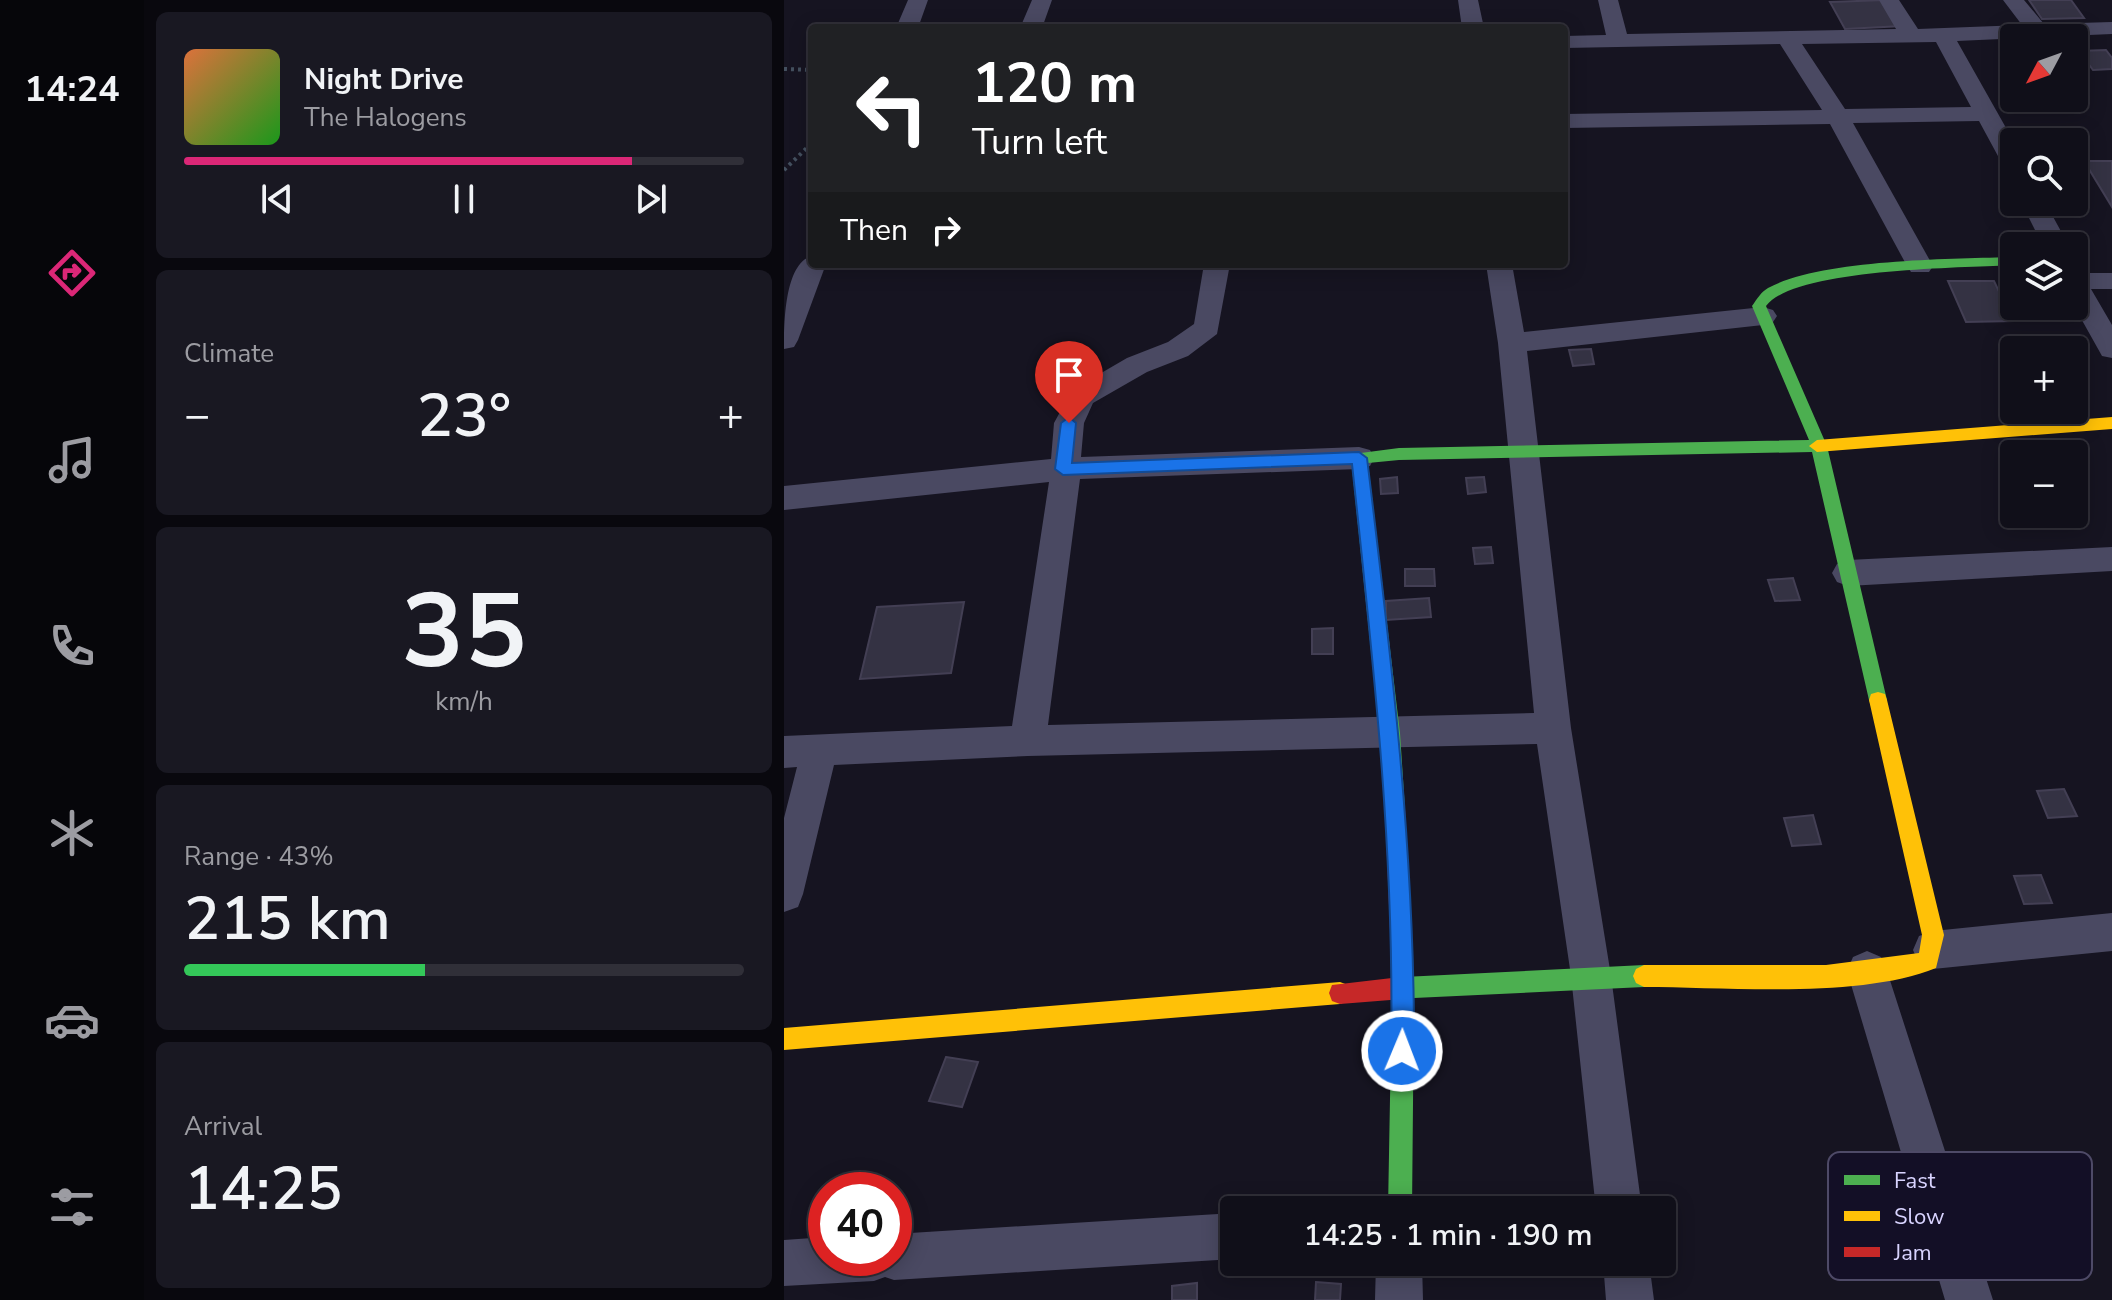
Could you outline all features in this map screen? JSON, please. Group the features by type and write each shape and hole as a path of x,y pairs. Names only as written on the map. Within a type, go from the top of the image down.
{"street":[{"path":"909,24 918,0"},
{"path":"1033,24 1042,0"},
{"path":"1468,0 1472,24"},
{"path":"1608,0 1618,41"},
{"path":"1889,0 1910,34"},
{"path":"2013,0 2032,24"},
{"path":"2088,29 2112,28"},
{"path":"1568,42 2000,33"},
{"path":"1943,35 2000,137"},
{"path":"1787,38 1839,118 1920,266"},
{"path":"1568,121 1988,114"},
{"path":"784,1039 1403,988 1591,976 1867,971 1919,967 1928,961 1933,950 1933,935 1819,446 1759,306 1763,299 1787,284 1920,266 2000,262"},
{"path":"784,340 811,268"},
{"path":"1028,741 1061,523 1069,423 1082,397 1137,365 1178,349 1207,328 1216,268"},
{"path":"1500,268 1512,343 1553,728 1591,976 1617,1196"},
{"path":"2088,282 2112,281"},
{"path":"2088,307 2112,349"},
{"path":"1512,343 1763,316"},
{"path":"784,498 1063,469 1399,454 1819,446 2112,423"},
{"path":"1359,458 1391,733 1403,988 1400,1196"},
{"path":"1848,573 2112,559"},
{"path":"784,894 802,752 1028,741 1553,728"},
{"path":"1933,950 2112,932"},
{"path":"1867,971 1923,1152"},
{"path":"912,1256 1220,1237"},
{"path":"784,1263 808,1262"},
{"path":"1399,1276 1399,1300"},
{"path":"1627,1276 1630,1300"},
{"path":"1963,1280 1969,1300"}],"path":[{"path":"784,69 808,70"},
{"path":"784,170 808,147"}],"building":[{"path":"1885,0 1902,26 1845,29 1830,2"},
{"path":"2029,0 2071,0 2084,18 2042,19"},
{"path":"2106,50 2112,58 2112,69 2093,70 2088,63 2088,51"},
{"path":"2088,161 2112,161 2112,207 2088,168"},
{"path":"1948,281 1994,281 2000,294 2000,320 2013,321 1966,322"},
{"path":"1591,349 1594,364 1573,366 1569,350"},
{"path":"1397,477 1398,493 1381,494 1380,479"},
{"path":"1484,477 1486,492 1468,494 1466,478"},
{"path":"1491,547 1493,563 1475,564 1473,548"},
{"path":"1405,569 1434,569 1435,586 1405,586"},
{"path":"1793,578 1800,600 1775,601 1768,580"},
{"path":"1429,598 1431,617 1386,620 1386,601"},
{"path":"964,602 951,673 860,679 877,607"},
{"path":"1333,628 1333,654 1312,654 1312,629"},
{"path":"2064,789 2077,816 2048,818 2037,791"},
{"path":"1813,815 1821,844 1792,846 1784,818"},
{"path":"2041,875 2052,903 2024,904 2014,876"},
{"path":"946,1057 978,1062 962,1107 929,1101"},
{"path":"1316,1282 1341,1284 1340,1300 1315,1300"},
{"path":"1197,1283 1197,1300 1172,1300 1172,1286"}],"traffic: fast":[{"path":"1878,700 1819,446 1759,306 1771,292 1788,284 1815,278 1887,269 2000,262"},
{"path":"1395,809 1391,733 1359,458 1399,454 1817,446"},
{"path":"1400,1196 1403,988 1644,976"}],"traffic: slow":[{"path":"1817,446 2112,423"},
{"path":"1644,976 1826,976 1863,973 1928,961 1933,935 1878,700"},
{"path":"784,1039 1340,993"}],"traffic: jam":[{"path":"1340,993 1403,988 1395,809"}],"route":[{"path":"1069,423 1063,469 1359,458 1391,733 1403,988 1402,1051"}]}
